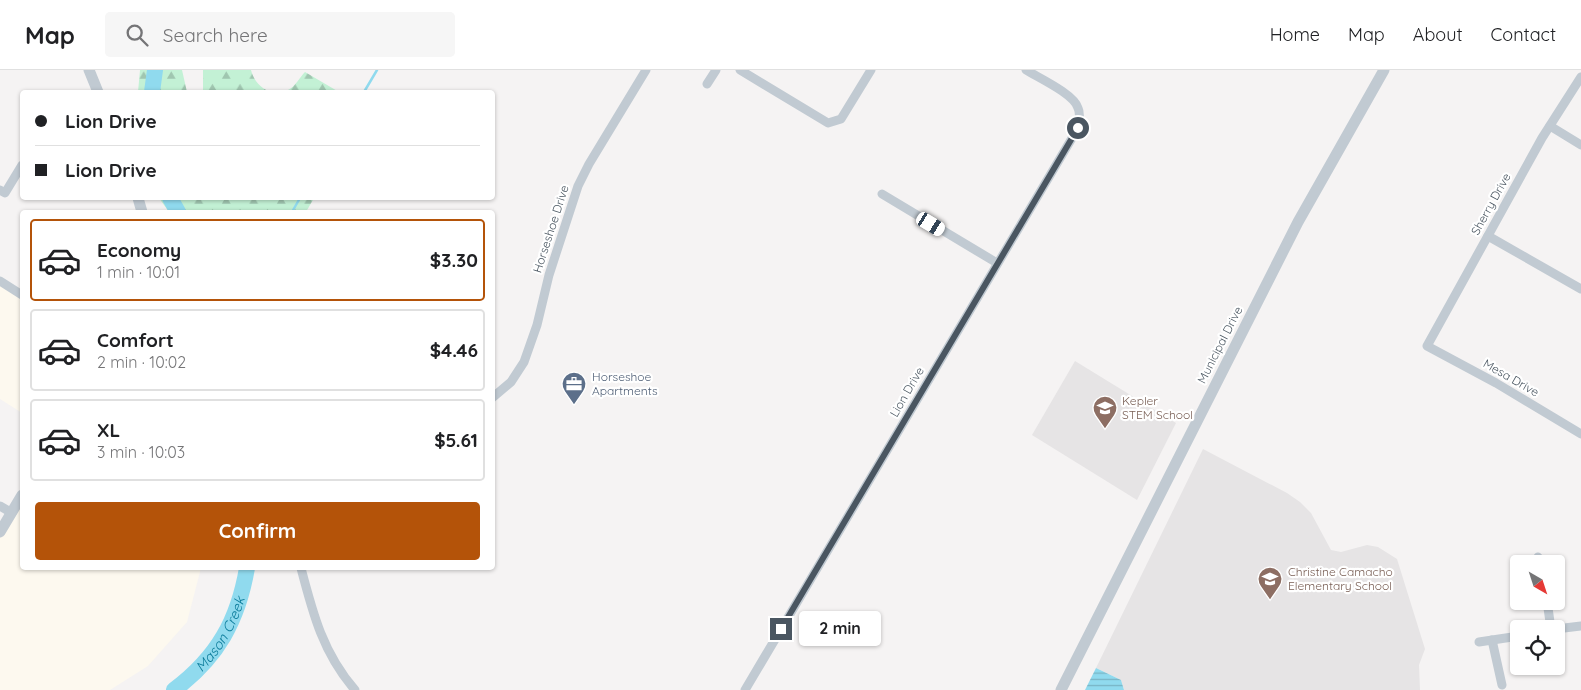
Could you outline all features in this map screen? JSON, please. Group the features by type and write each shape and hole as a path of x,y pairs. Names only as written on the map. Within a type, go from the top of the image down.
{"street":[{"path":"89,70 97,90"},
{"name":"Horseshoe Drive","path":"495,396 508,386 524,362 537,325 548,276 578,186 589,164 646,70"},
{"path":"708,84 716,70"},
{"path":"740,70 828,123 841,119 871,70"},
{"name":"Lion Drive","path":"745,690 1078,128 1080,114 1077,104 1072,98 1026,70"},
{"name":"Municipal Drive","path":"1061,690 1298,222 1384,70"},
{"name":"Sherry Drive","path":"1427,346 1550,126 1581,77"},
{"path":"1550,126 1581,145"},
{"path":"0,190 5,193 20,168"},
{"path":"882,194 997,263"},
{"path":"1488,236 1581,289"},
{"path":"0,281 20,294"},
{"name":"Mesa Drive","path":"1427,346 1581,434"},
{"path":"0,532 20,499"},
{"path":"0,506 12,513"},
{"path":"302,570 322,640 332,660 355,690"},
{"path":"1565,629 1581,626"},
{"path":"1479,642 1510,637"},
{"path":"1492,640 1502,685"}],"shaded area":[{"path":"0,283 20,296 20,412 0,399"},
{"name":"Kepler STEM School","path":"1075,361 1176,423 1137,500 1032,435"},
{"name":"Christine Camacho Elementary School","path":"1203,449 1287,493 1300,502 1311,513 1331,550 1341,552 1367,545 1378,547 1397,559 1425,649 1419,665 1420,690 1124,690 1121,680 1096,668"},
{"path":"20,502 20,570 200,570 187,622 148,666 110,690 0,690 0,536"}],"green space":[{"path":"140,70 182,70 187,90 138,90"},
{"path":"203,70 251,70 256,81 268,90 203,90"},
{"path":"305,72 336,90 288,90 293,87"},
{"path":"160,200 313,200 307,210 168,210"}],"water":[{"path":"1096,668 1121,680 1124,690 1085,690"}],"waterway":[{"name":"Mason Creek","path":"152,90 155,70"},
{"path":"365,90 377,70"},
{"name":"Mason Creek","path":"171,200 177,210"},
{"path":"293,210 299,200"},
{"name":"Mason Creek","path":"174,690 203,664 224,636 238,604 247,570"}],"place":[{"name":"Horseshoe Apartments","path":"574,405"},
{"name":"Kepler STEM School","path":"1105,429"},
{"name":"Christine Camacho Elementary School","path":"1270,600"}],"route":[{"path":"781,629 1078,128"}]}
